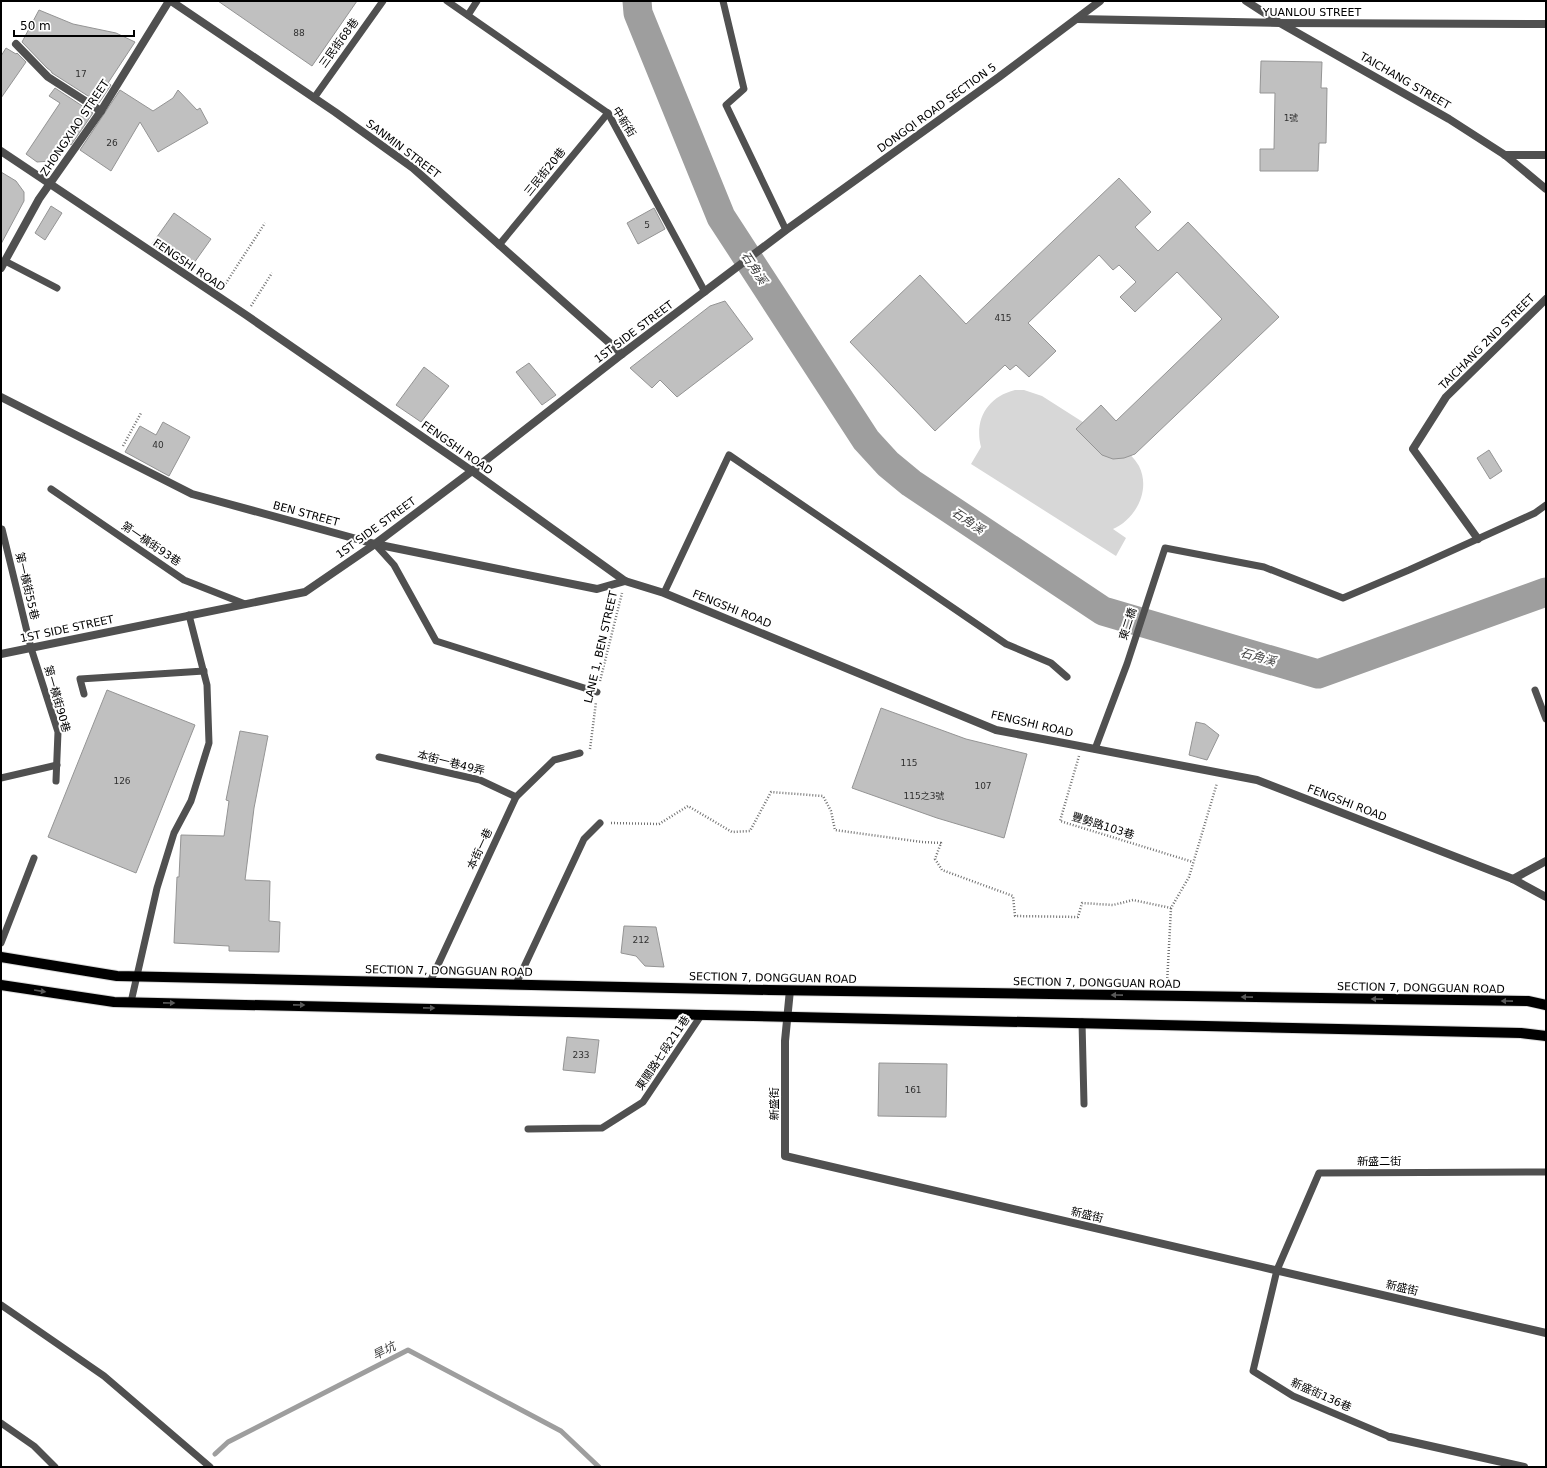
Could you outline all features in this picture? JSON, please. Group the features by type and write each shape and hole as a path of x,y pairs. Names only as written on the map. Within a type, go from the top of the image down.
{"main road":[{"name":"SECTION 7, DONGGUAN ROAD","path":"1,957 117,976 790,990 1528,1001 1546,1005"},
{"path":"1,985 114,1002 1520,1032 1546,1036"}],"street":[{"name":"SANMIN STREET","path":"170,1 314,98 413,168 622,354"},
{"name":"ZHONGXIAO STREET","path":"3,264 39,199 101,111 170,1"},
{"name":"DONGQI ROAD SECTION 5","path":"705,292 786,230 999,78 1100,1"},
{"name":"TAICHANG STREET","path":"1246,1 1280,23 1450,120 1506,155 1546,190"},
{"name":"YUANLOU STREET","path":"1077,19 1280,23 1546,24"},
{"path":"16,44 48,77 101,111"},
{"name":"FENGSHI ROAD","path":"1,151 246,315 472,471 625,581 664,593 996,730 1257,780 1514,879 1546,897"},
{"path":"1506,155 1546,155"},
{"name":"1ST SIDE STREET","path":"1,654 305,592 375,544 705,292"},
{"name":"TAICHANG 2ND STREET","path":"1478,539 1413,449 1446,397 1546,299"},
{"name":"BEN STREET","path":"1,397 192,494 375,544 597,589 625,581"},
{"path":"1514,879 1546,861"},
{"name":"新盛街","path":"790,990 785,1040 785,1156 1546,1333"},
{"path":"1390,1437 1524,1467"}],"lane":[{"name":"三民街68巷","path":"314,98 383,1"},
{"name":"中新街","path":"447,1 608,113 705,292"},
{"path":"468,15 477,1"},
{"path":"723,1 744,88 726,105 786,230"},
{"name":"三民街20巷","path":"499,245 608,113"},
{"path":"3,264 57,288"},
{"path":"664,593 730,455 1006,644 1051,663 1067,678"},
{"name":"第一橫街93巷","path":"51,489 184,580 245,604"},
{"path":"1478,539 1535,513 1546,505"},
{"name":"第一橫街55巷","path":"2,529 31,648"},
{"name":"東二橋","path":"1095,749 1127,664 1165,548 1264,567 1343,598 1478,539"},
{"path":"375,544 394,564 436,641 597,692"},
{"path":"131,1002 157,888 174,833 191,801 209,743 207,686 189,616"},
{"name":"第一橫街90巷","path":"31,648 58,732 56,781"},
{"path":"84,694 80,679 204,671"},
{"path":"1536,690 1546,719"},
{"name":"本街一巷","path":"430,982 516,797 554,760 580,753"},
{"name":"本街一巷49弄","path":"379,757 480,780 516,797"},
{"path":"1,778 57,765"},
{"path":"516,984 584,839 600,823"},
{"path":"1,943 34,858"},
{"name":"東關路七段211巷","path":"528,1129 602,1128 643,1102 702,1014"},
{"path":"1082,1022 1084,1104"},
{"name":"新盛二街","path":"1277,1270 1319,1173 1546,1172"},
{"name":"新盛街136巷","path":"1277,1270 1253,1371 1293,1396 1390,1437"},
{"path":"1,1305 104,1376 210,1467"},
{"path":"1,1423 34,1446 55,1467"}],"path":[{"path":"217,297 265,223"},
{"path":"246,315 272,273"},
{"path":"117,456 141,413"},
{"name":"LANE 1, BEN STREET","path":"580,753 590,754 597,692 625,581"},
{"name":"豐勢路103巷","path":"1082,746 1060,821 1193,862"},
{"path":"1166,996 1171,908 1189,877 1220,773"},
{"path":"600,823 659,824 688,806 732,832 750,831 771,792 823,796 831,811 835,830 922,842 941,843 935,859 942,870 1013,896 1015,916 1078,917 1082,903 1113,905 1133,900 1171,908"}],"shaded area":[{"path":"1015,390 1024,390 1042,396 1122,447 1136,461 1142,475 1142,494 1134,511 1121,524 1113,529 1126,538 1116,556 971,464 981,447 979,428 985,411 997,398 1005,393"}],"building":[{"path":"218,1 357,1 312,66"},
{"path":"39,10 73,24 116,33 135,42 108,83 111,85 99,103 52,73 22,42"},
{"path":"6,48 16,54 17,53 26,62 1,98 1,56"},
{"path":"1261,61 1322,62 1321,88 1327,88 1326,143 1319,143 1318,171 1260,171 1260,149 1274,149 1275,93 1260,93"},
{"path":"55,88 93,113 71,145 67,142 57,157 51,161 37,162 26,154 60,103 49,96"},
{"path":"120,90 153,111 173,98 178,90 197,110 200,108 208,123 158,152 140,122 111,171 80,150"},
{"path":"1,172 16,181 24,192 24,201 1,244"},
{"path":"1119,178 1151,212 1135,227 1158,251 1188,222 1279,317 1135,454 1124,458 1113,459 1102,455 1076,429 1101,405 1116,421 1222,319 1177,272 1135,312 1120,297 1136,282 1119,265 1113,270 1099,255 1028,323 1056,351 1029,377 1016,365 1010,370 1005,365 935,431 850,342 920,275 966,324"},
{"path":"51,206 62,213 45,240 35,233"},
{"path":"654,208 665,229 638,244 627,223"},
{"path":"174,213 211,239 189,270 152,244"},
{"path":"725,301 753,339 677,397 660,380 652,388 630,368 710,306"},
{"path":"529,363 556,395 542,405 516,372"},
{"path":"424,367 449,386 421,422 396,405"},
{"path":"163,422 190,437 169,476 125,452 140,426 156,435"},
{"path":"1489,450 1502,471 1490,479 1477,458"},
{"path":"107,690 195,725 136,873 48,837"},
{"path":"881,708 966,739 1027,754 1004,838 937,818 852,788"},
{"path":"1196,722 1205,724 1219,735 1207,760 1189,755"},
{"path":"240,731 268,736 254,808 245,880 270,881 269,921 280,922 279,952 229,951 229,946 174,943 177,877 179,877 181,835 224,836 229,801 226,800"},
{"path":"624,926 656,927 664,967 645,966 636,956 621,953"},
{"path":"567,1037 599,1040 595,1073 563,1070"},
{"path":"879,1063 947,1064 946,1117 878,1116"}],"waterway":[{"name":"石角溪","path":"637,1 638,13 721,217 866,440 888,464 911,483 1103,611 1318,674 1546,592"},
{"name":"旱坑","path":"215,1454 228,1442 408,1350 561,1431 599,1467"}]}
